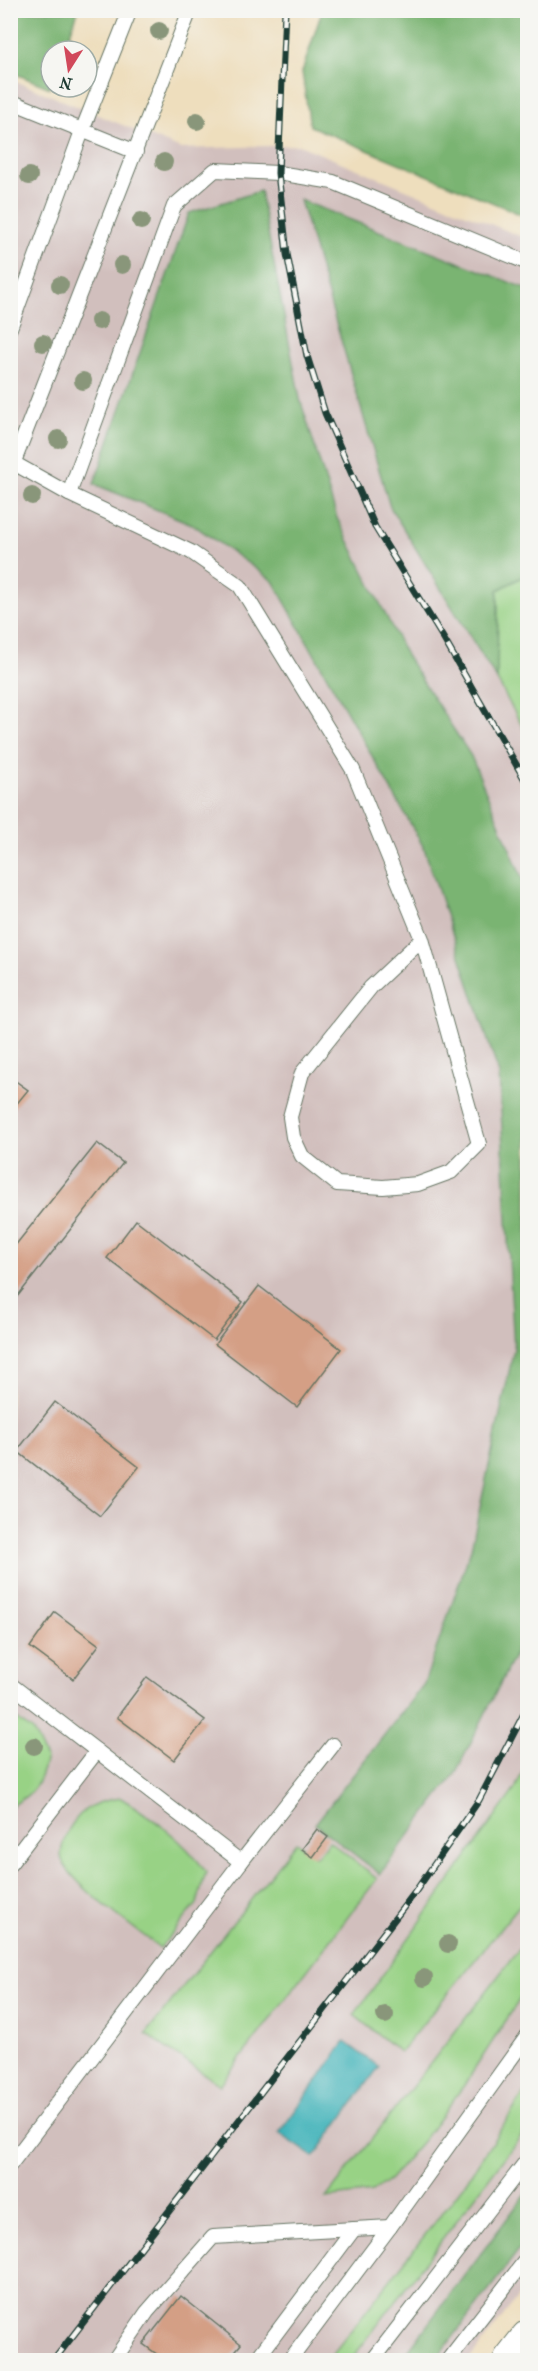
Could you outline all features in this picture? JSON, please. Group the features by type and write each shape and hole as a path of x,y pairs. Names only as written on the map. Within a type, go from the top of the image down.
{"street":[{"path":"510,2361 528,2337"}],"lane":[{"path":"10,328 82,131 130,10"},
{"path":"190,10 12,466 190,552 240,586 353,770 422,939 479,1143 451,1172 418,1184 383,1187 337,1184 302,1156 293,1137 290,1117 302,1073 371,987 422,939"},
{"path":"10,101 136,152"},
{"path":"69,495 174,206 215,170 278,173 333,182 528,263"},
{"path":"10,1684 241,1862"},
{"path":"10,2165 333,1745"},
{"path":"10,1864 97,1751"},
{"path":"290,2361 528,2035"},
{"path":"373,2361 528,2159"},
{"path":"114,2361 147,2312 213,2237 390,2227"},
{"path":"256,2361 354,2229"},
{"path":"448,2361 528,2257"}],"shaded area":[{"path":"10,79 39,91 39,99 59,99 181,149 299,145 527,239 528,2284 469,2360 11,2360"}],"green space":[{"path":"10,11 78,11 68,39 39,39 39,83 11,72"},
{"path":"322,11 527,11 527,217 310,126 302,72"},
{"path":"260,191 300,399 337,518 407,657 471,756 527,890 527,1618 513,1658 455,1774 380,1874 315,1824 424,1684 471,1549 514,1349 499,1074 424,848 273,581 192,524 94,484 189,213"},
{"path":"300,200 527,289 527,574 498,590 497,680 390,507"},
{"path":"527,574 527,735 497,680 498,590"},
{"path":"10,1714 33,1731 46,1758 35,1787 26,1797 11,1806"},
{"path":"527,1761 527,1896 400,2052 354,2015 515,1789"},
{"path":"121,1798 167,1831 188,1850 206,1872 197,1904 160,1948 91,1894 78,1882 62,1860 64,1840 79,1815 97,1803"},
{"path":"329,1841 377,1879 220,2085 146,2034 296,1842 316,1857"},
{"path":"527,1939 527,1988 465,2084 424,2139 390,2179 372,2192 326,2198"},
{"path":"527,2089 527,2128 351,2360 328,2360 466,2182"},
{"path":"527,2192 527,2239 436,2360 401,2360"}],"water":[{"path":"345,2042 379,2067 314,2157 279,2133"}],"building":[{"path":"10,1077 28,1090 10,1112"},
{"path":"97,1143 123,1163 13,1302 10,1300 10,1252"},
{"path":"136,1220 243,1302 214,1340 107,1258"},
{"path":"259,1286 341,1349 297,1407 215,1344"},
{"path":"55,1402 139,1467 100,1516 17,1451"},
{"path":"55,1612 99,1645 73,1679 30,1647"},
{"path":"147,1677 205,1720 174,1760 117,1717"},
{"path":"317,1829 328,1837 313,1857 302,1849"},
{"path":"181,2296 241,2344 228,2360 165,2360 143,2344"}],"railway":[{"path":"285,10 278,173 287,254 307,356 325,413 375,527 442,636 528,785"},
{"path":"54,2360 413,1895 479,1800 528,1706"}]}
